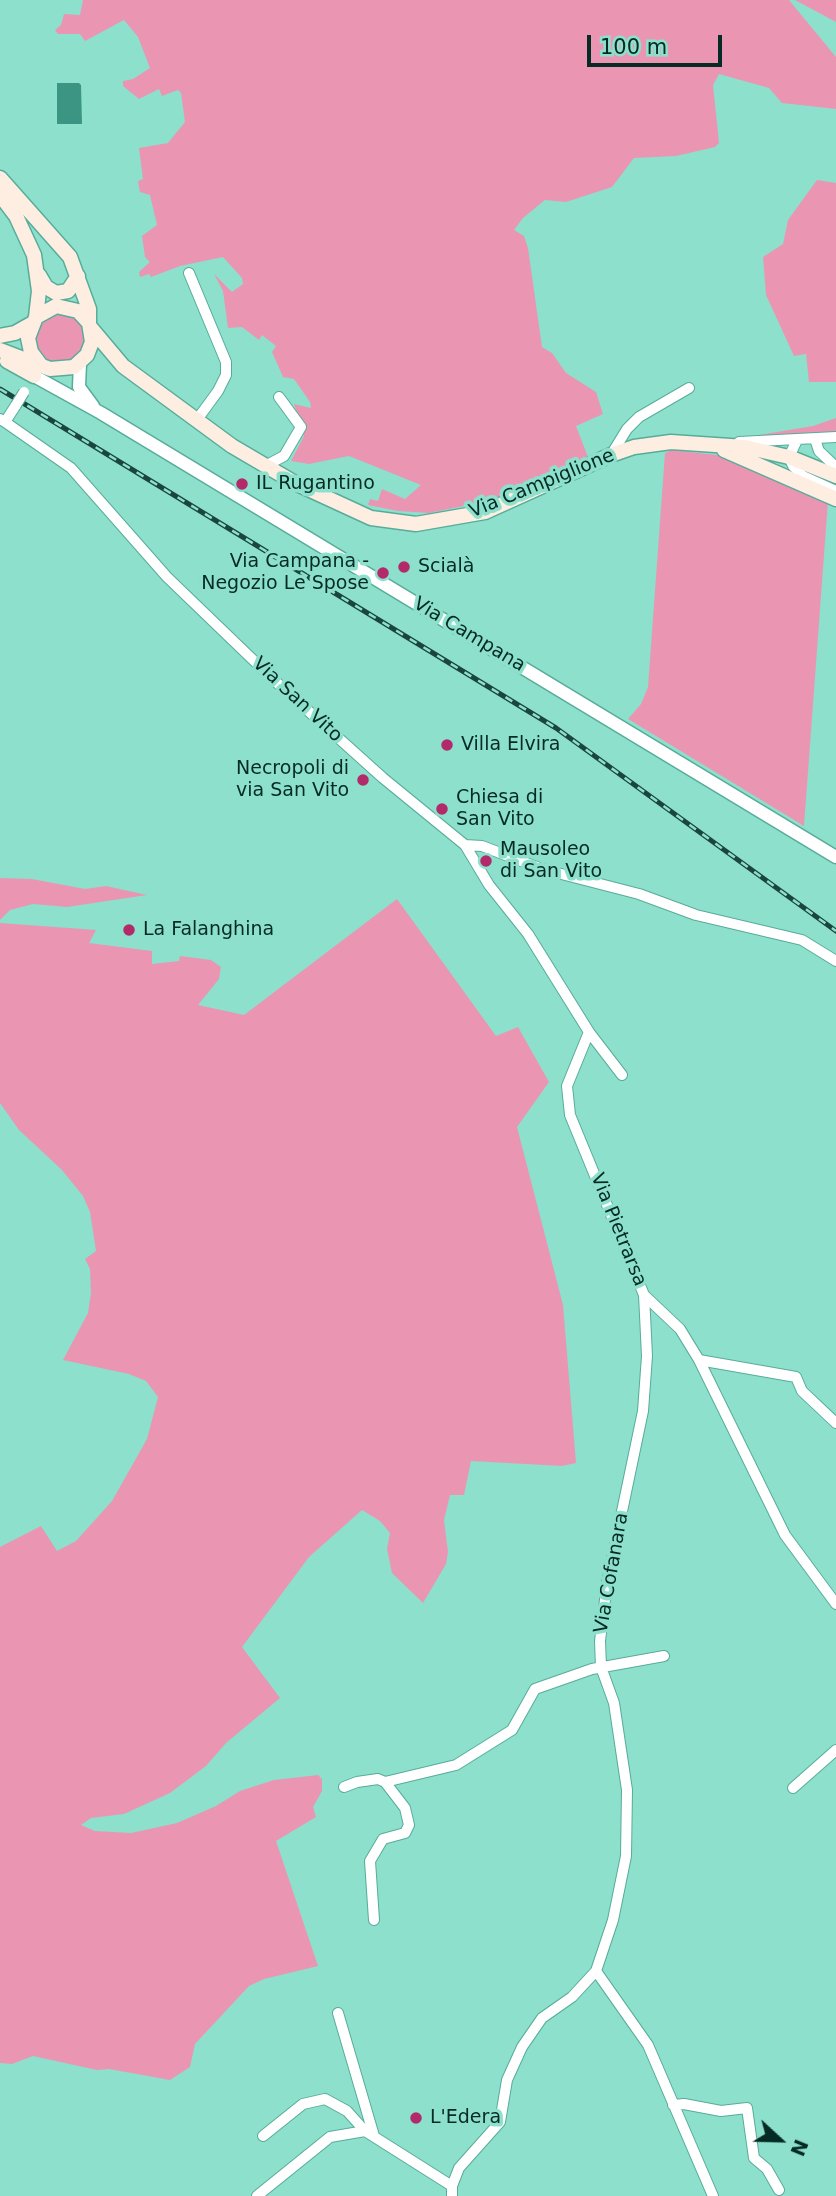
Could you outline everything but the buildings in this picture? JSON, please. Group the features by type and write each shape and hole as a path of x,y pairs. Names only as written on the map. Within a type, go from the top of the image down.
{"main road":[{"path":"0,178 70,257 89,309 92,342 82,362 66,370 39,369 0,356"},
{"path":"0,195 16,216 34,255 39,275 29,345 39,369"},
{"path":"34,255 42,240 56,239"},
{"path":"39,275 51,291 62,293 73,288 78,276"},
{"path":"0,336 15,333 48,308 64,306 78,312 90,326"},
{"name":"Via Campiglione","path":"90,326 123,366 196,421 265,466 307,489 372,518 416,524 485,512 634,447 671,442 710,444"},
{"path":"0,350 39,369"},
{"name":"Via Campiglione","path":"82,362 102,358 123,366"},
{"path":"710,444 789,457 836,476"},
{"path":"710,444 836,499"}],"street":[{"path":"189,273 226,362 226,375 218,391 196,421"},
{"name":"Via Campana","path":"82,362 79,387 101,414"},
{"path":"3,420 39,369"},
{"name":"Via Campana","path":"39,369 64,394 836,857"},
{"path":"611,455 627,429 639,418 689,388"},
{"path":"265,466 284,456 301,427 279,397"},
{"name":"Via San Vito","path":"3,420 71,468 167,577 275,681 383,778 465,845 482,846 542,869 639,894 696,915 802,940 836,961"},
{"name":"Via Campiglione","path":"710,444 836,437"},
{"path":"815,439 819,451 836,467"},
{"path":"796,440 789,457 793,466 803,476 836,491"},
{"path":"465,845 489,885 528,934 589,1032 622,1075"},
{"name":"Via Pietrarsa","path":"589,1032 567,1086 570,1115 644,1295 680,1329 699,1360 785,1535 836,1604"},
{"name":"Via Cofanara","path":"452,2191 459,2168 500,2122 512,2064 542,2018 578,1992 596,1972 613,1920 626,1856 626,1790 614,1703 601,1667 603,1606 643,1411 647,1356 644,1295"},
{"path":"699,1360 796,1377 802,1391 836,1423"},
{"path":"344,1787 368,1781 385,1782 448,1768 475,1756 512,1730 535,1689 601,1667 664,1656"},
{"path":"793,1788 836,1750"},
{"path":"374,1920 370,1861 383,1839 405,1833 409,1825 405,1808 385,1782"},
{"path":"596,1972 648,2045 713,2196"},
{"path":"338,2013 370,2134"},
{"path":"263,2136 303,2105 325,2099 347,2111 370,2134 452,2191"},
{"path":"673,2105 721,2111 747,2108 754,2158 767,2169 779,2190"},
{"path":"257,2196 330,2137 370,2134"}],"shaded area":[{"path":"83,0 789,0 836,57 836,109 782,103 769,88 719,74 713,85 719,143 715,147 676,156 634,158 612,187 566,202 545,200 523,218 514,230 524,236 528,248 542,347 552,353 566,373 596,392 603,414 576,426 588,457 488,501 429,513 398,511 368,505 370,499 378,501 382,489 405,499 421,485 349,456 309,464 291,461 304,436 294,404 311,408 310,402 294,379 283,377 272,352 276,346 262,335 259,340 242,327 228,328 223,291 214,274 232,292 243,284 242,278 223,257 180,266 151,277 149,274 140,277 139,272 150,262 145,257 142,236 157,225 150,195 140,192 138,181 143,179 139,148 168,143 185,122 181,93 178,90 162,96 159,89 139,99 123,86 123,81 133,79 150,68 138,37 124,20 85,41 80,34 58,34 55,30 61,25 64,14 80,15"},
{"path":"795,0 836,0 836,22"},
{"path":"57,83 81,85 82,124 57,124"},
{"path":"817,180 836,183 836,382 809,382 806,354 794,356 766,295 763,257 783,244 788,220"},
{"path":"60,312 79,319 86,338 79,357 60,364 41,357 34,338 41,319"},
{"path":"836,418 836,433 753,436 813,426"},
{"path":"672,450 725,456 828,501 804,826 628,719 641,704 648,687 665,453"},
{"path":"0,878 32,879 85,889 106,886 147,895 67,907 33,904 10,910 0,920"},
{"path":"397,899 496,1036 518,1027 549,1082 517,1127 563,1305 576,1463 562,1466 471,1461 464,1495 450,1495 444,1520 448,1552 446,1564 423,1603 392,1573 387,1549 390,1533 380,1521 362,1510 309,1557 242,1647 280,1698 226,1743 206,1766 170,1793 124,1814 91,1818 81,1825 95,1831 131,1833 177,1823 216,1806 240,1791 274,1780 318,1775 322,1779 322,1791 313,1807 316,1817 276,1841 318,1966 264,1979 249,1986 195,2044 190,2067 170,2080 109,2069 97,2070 33,2056 12,2064 0,2063 0,1547 41,1526 57,1551 76,1541 112,1501 147,1439 158,1397 146,1381 129,1374 63,1360 88,1313 90,1269 85,1259 96,1251 90,1212 83,1196 62,1170 19,1130 0,1103 0,923 96,930 89,943 152,951 152,964 179,961 180,956 211,960 221,967 219,979 198,1005 244,1015"}],"railway":[{"path":"0,389 556,728 836,931"}],"place":[{"name":"IL Rugantino","path":"242,484"},
{"name":"Scialà","path":"404,567"},
{"name":"Via Campana - Negozio Le Spose","path":"383,573"},
{"name":"Villa Elvira","path":"447,745"},
{"name":"Necropoli di via San Vito","path":"363,780"},
{"name":"Chiesa di San Vito","path":"442,809"},
{"name":"Mausoleo di San Vito","path":"486,861"},
{"name":"La Falanghina","path":"129,930"},
{"name":"L'Edera","path":"416,2118"}]}
